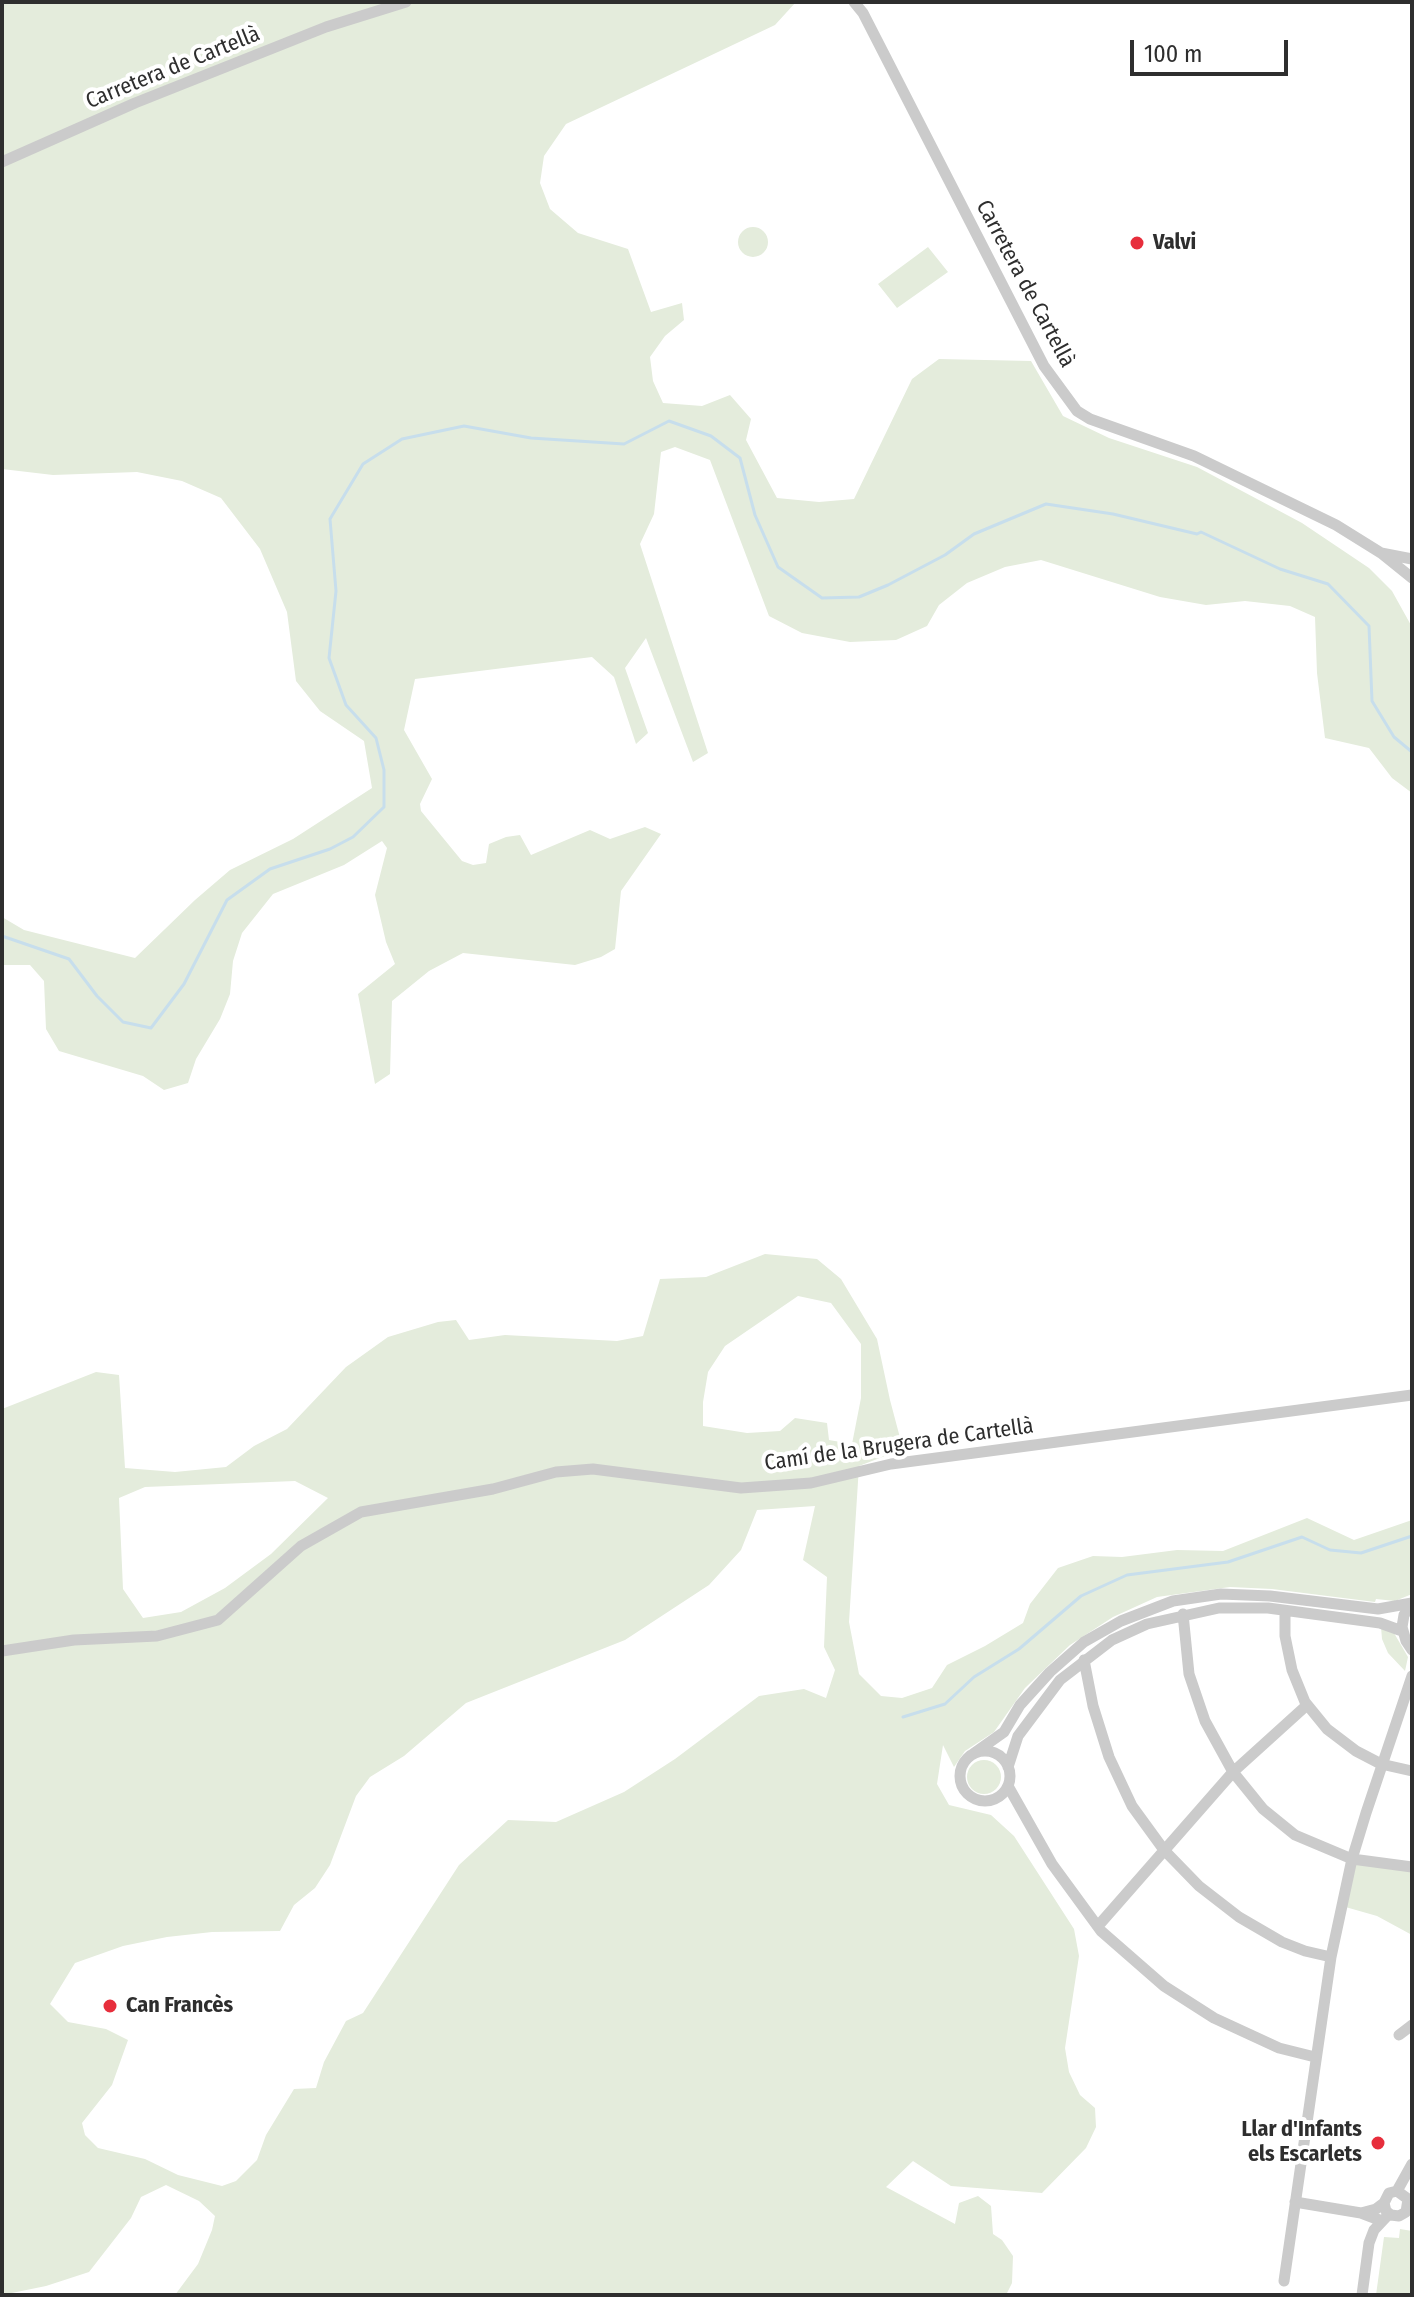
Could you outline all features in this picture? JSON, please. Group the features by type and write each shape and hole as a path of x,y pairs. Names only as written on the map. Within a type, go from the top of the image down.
{"street":[{"name":"Carretera de Cartellà","path":"2,162 135,103 326,27 406,2"},
{"name":"Carretera de Cartellà","path":"854,2 863,13 1044,366 1077,411 1090,419 1194,456 1336,525 1381,553 1412,578"},
{"name":"Carretera de Cartellà","path":"1381,553 1412,559"},
{"name":"Camí de la Brugera de Cartellà","path":"2,1651 74,1640 157,1636 218,1620 301,1546 361,1512 493,1489 556,1472 593,1469 741,1488 811,1483 891,1464 1412,1395"},
{"path":"1008,1786 1002,1794 985,1801 973,1798 961,1784 959,1774 963,1763 1004,1732 1020,1705 1050,1672 1084,1642 1121,1621 1173,1601 1221,1594 1270,1596 1378,1609 1412,1604"},
{"path":"1402,1627 1412,1604"},
{"path":"1007,1765 1018,1736 1060,1680 1084,1660 1147,1624 1219,1608 1285,1611 1402,1627"},
{"path":"1284,2281 1331,1957 1352,1859 1412,1677 1410,1648 1402,1627 1378,1609"},
{"path":"1285,1611 1285,1636 1292,1670 1307,1705 1327,1729 1356,1751 1381,1764 1412,1771"},
{"path":"1183,1614 1189,1674 1205,1721 1233,1772 1263,1809 1295,1835 1352,1859 1412,1867"},
{"path":"1084,1660 1093,1706 1109,1757 1132,1806 1164,1850 1199,1886 1239,1917 1282,1942 1331,1957"},
{"path":"1098,1926 1233,1772 1307,1705"},
{"path":"1004,1732 1008,1786 1052,1864 1098,1926 1164,1986 1214,2018 1279,2048 1315,2057"},
{"path":"973,1754 987,1751 997,1754 1007,1765"},
{"path":"1399,2035 1412,2025"},
{"path":"1362,2295 1369,2243 1385,2213 1389,2193 1397,2191 1412,2164"},
{"path":"1361,2213 1399,2216 1409,2213 1408,2199 1397,2191"},
{"path":"1295,2202 1361,2213 1385,2213"}],"green space":[{"path":"2,2 796,2 775,25 566,124 544,156 540,183 550,209 578,233 628,249 651,312 682,303 684,320 665,336 650,357 653,381 663,403 702,406 730,395 751,419 746,440 777,498 819,502 854,499 912,379 939,359 1031,361 1063,416 1109,438 1197,467 1302,523 1369,568 1392,591 1412,627 1412,793 1392,778 1369,748 1325,738 1317,673 1315,617 1290,606 1245,601 1206,605 1160,597 1041,560 1005,567 967,583 939,605 927,626 896,640 850,642 802,633 769,616 710,460 675,447 661,452 654,514 640,544 708,753 693,762 646,638 625,668 648,733 636,744 614,677 592,657 415,679 404,730 432,779 420,804 421,811 462,861 473,865 486,863 489,844 520,835 531,855 590,830 610,839 645,827 661,834 621,891 615,949 575,965 463,953 429,971 392,1001 390,1074 375,1084 358,994 395,964 386,942 375,895 387,848 382,841 344,865 273,894 242,933 233,961 230,994 220,1019 196,1059 188,1083 164,1090 143,1076 59,1051 46,1029 44,981 30,965 2,965 2,917 24,930 135,958 230,870 293,839 372,788 364,741 320,711 296,681 287,612 260,549 221,498 182,481 137,472 53,475 2,469"},
{"path":"753,227 764,231 768,242 764,253 753,257 742,253 738,242 742,231"},
{"path":"928,247 948,272 897,308 878,284"},
{"path":"765,1254 817,1259 841,1279 877,1339 903,1449 859,1466 849,1622 859,1674 881,1696 902,1698 932,1688 947,1665 1023,1623 1030,1604 1058,1568 1093,1556 1122,1557 1177,1550 1223,1551 1307,1518 1354,1540 1412,1520 1412,1594 1395,1601 1376,1599 1375,1602 1230,1587 1157,1597 1113,1617 1070,1645 1025,1688 994,1732 965,1751 954,1767 943,1745 937,1784 949,1805 991,1815 1014,1836 1074,1929 1079,1956 1065,2048 1069,2072 1080,2095 1095,2108 1096,2127 1086,2148 1042,2193 951,2186 913,2161 886,2187 955,2224 959,2203 978,2196 991,2206 993,2234 1002,2240 1013,2256 1012,2283 1006,2295 175,2295 198,2264 215,2216 199,2201 166,2185 141,2197 131,2218 89,2272 46,2286 2,2295 2,1409 96,1372 119,1375 125,1468 175,1472 226,1467 254,1446 287,1429 346,1367 388,1337 438,1322 456,1320 469,1340 505,1335 617,1341 643,1336 660,1279 706,1277","holes":["798,1296 831,1303 861,1344 861,1398 852,1444 829,1440 827,1423 795,1418 780,1431 747,1433 703,1426 708,1372 725,1346","295,1481 328,1498 271,1554 225,1588 181,1612 143,1618 123,1589 119,1498 145,1487","815,1506 803,1560 827,1577 824,1647 835,1670 826,1698 804,1689 759,1696 675,1759 624,1792 556,1822 508,1820 459,1865 363,2013 346,2021 324,2062 316,2088 294,2089 266,2135 257,2160 236,2181 222,2186 178,2175 145,2159 98,2148 85,2135 82,2123 112,2085 128,2040 106,2029 68,2022 50,2004 75,1963 123,1946 167,1937 212,1932 280,1931 294,1905 315,1888 330,1865 356,1796 370,1777 404,1756 466,1703 625,1640 709,1585 741,1550 757,1510"]},
{"path":"1381,1627 1394,1633 1408,1657 1405,1671 1388,1653"},
{"path":"984,1760 996,1765 1001,1777 996,1789 984,1794 972,1789 967,1777 972,1765"},
{"path":"1352,1859 1412,1867 1412,1935 1377,1916 1342,1906"},
{"path":"1400,2229 1412,2231 1412,2295 1376,2295 1384,2237 1399,2238"}],"waterway":[{"path":"2,936 69,959 97,996 123,1022 151,1028 184,984 227,900 270,869 330,849 353,837 384,807 384,770 376,738 346,705 329,658 336,591 330,519 363,464 402,439 464,426 531,438 624,444 669,421 711,436 740,458 755,515 778,567 822,598 859,597 888,585 945,555 974,534 1046,504 1113,514 1197,534 1201,532 1280,569 1328,584 1369,626 1372,701 1394,737 1412,752"},
{"path":"903,1717 945,1704 974,1677 1019,1649 1081,1596 1127,1575 1228,1562 1302,1537 1330,1550 1361,1553 1412,1536"}],"place":[{"name":"Valvi","path":"1137,243"},
{"name":"Can Francès","path":"110,2006"},
{"name":"Llar d'Infants els Escarlets","path":"1378,2143"}]}
